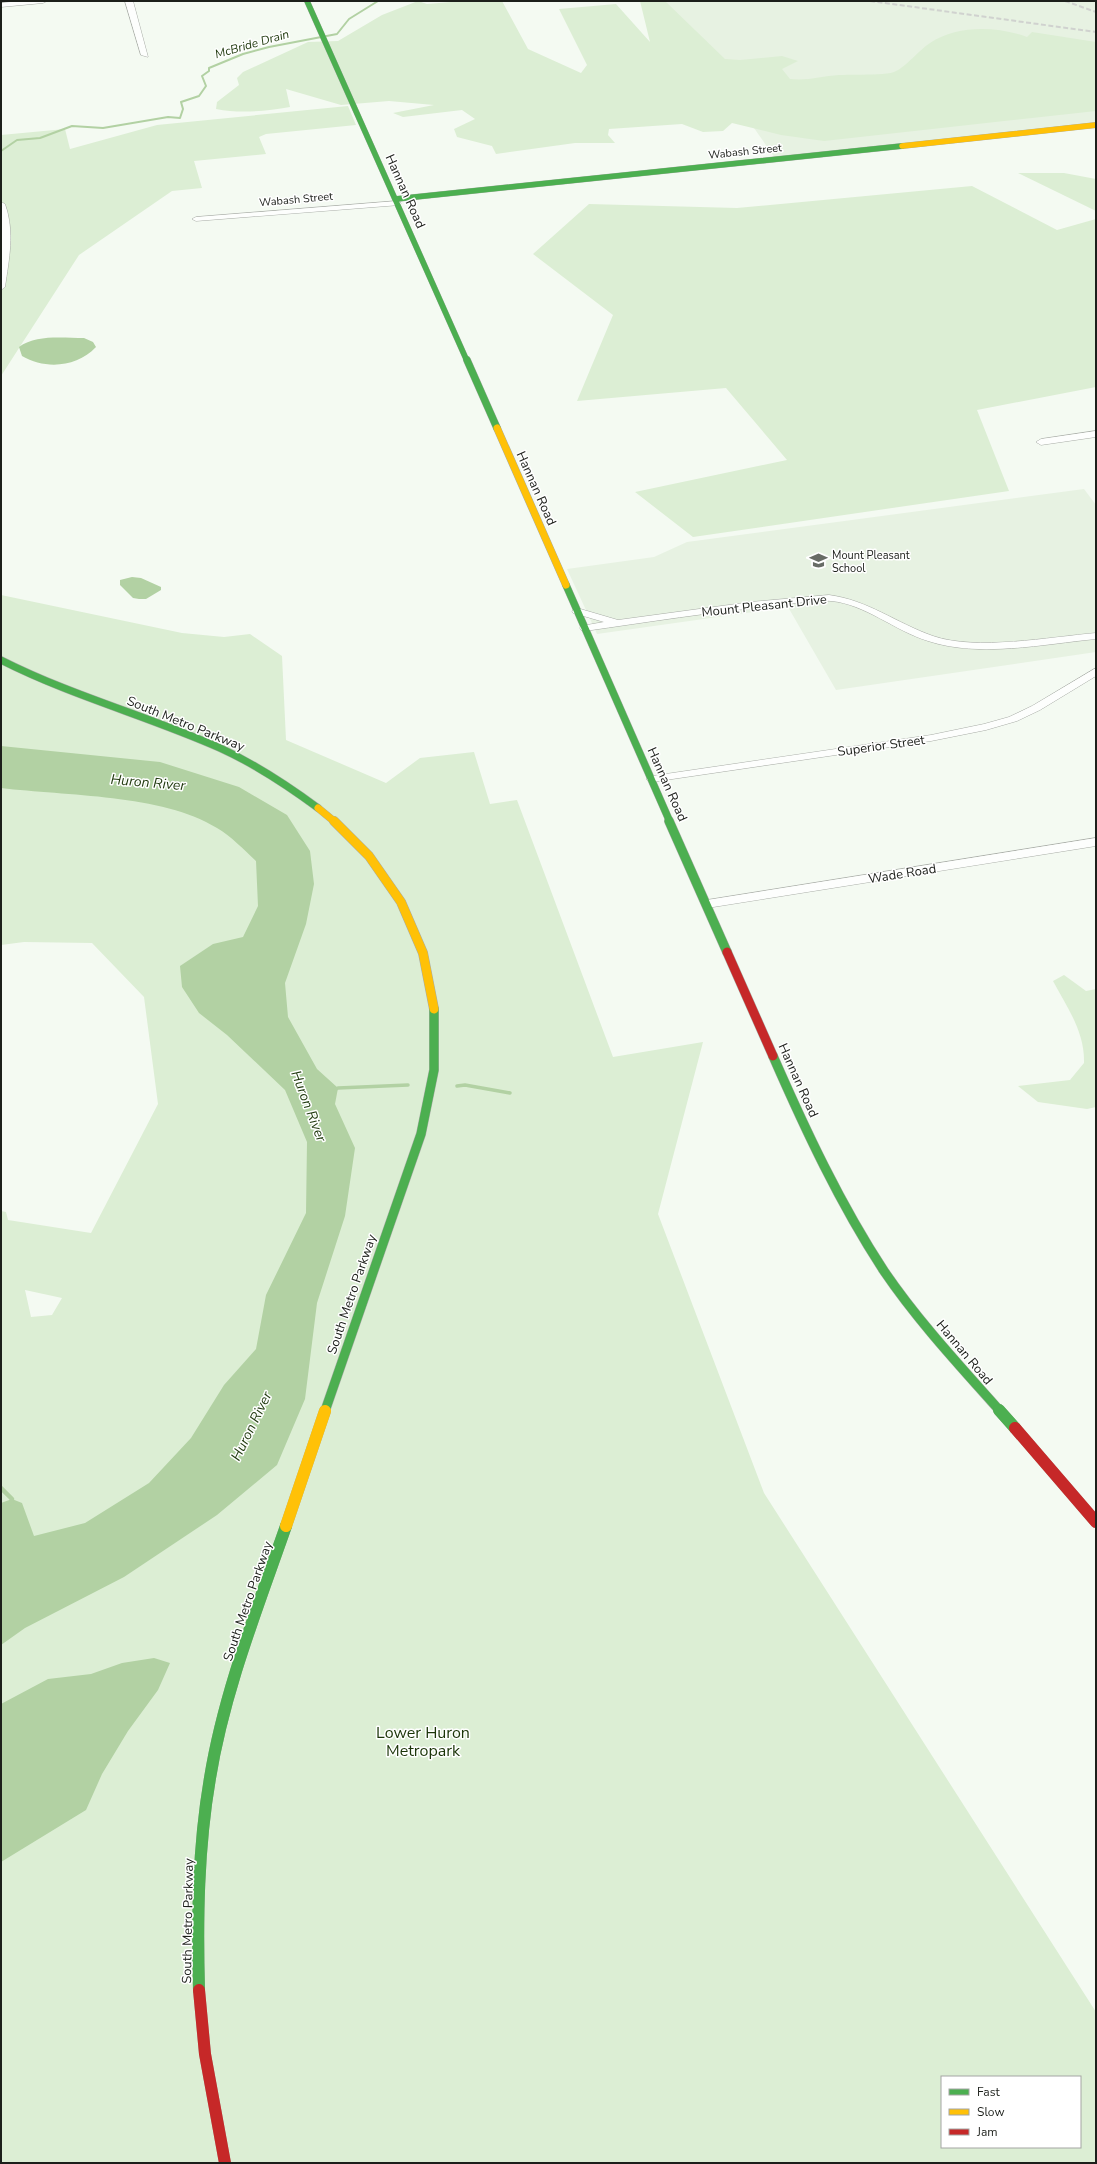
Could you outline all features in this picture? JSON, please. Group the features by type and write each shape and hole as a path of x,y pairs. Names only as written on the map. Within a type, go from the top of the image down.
{"street":[{"path":"1,4 43,1"},
{"path":"129,1 145,55"},
{"name":"Hannan Road","path":"307,1 397,201 790,1095 830,1176 872,1253 905,1299 955,1361 1096,1522"},
{"name":"Wabash Street","path":"196,219 397,201 1096,125"},
{"path":"1,204 6,217 1,287"},
{"path":"1041,442 1096,434"},
{"name":"Mount Pleasant Drive","path":"585,628 777,602 829,598 845,600 872,610 889,622 931,639 962,645 996,645 1096,636"},
{"name":"Mount Pleasant Drive","path":"577,611 616,623"},
{"name":"South Metro Parkway","path":"1,660 59,689 170,728 222,749 280,779 314,803 361,847 395,891 415,930 429,971 435,1003 436,1049 433,1085 421,1134 249,1632 222,1724 212,1774 201,1854 197,1945 201,2016 205,2051 214,2114 225,2163"},
{"name":"Superior Street","path":"652,779 923,739 986,727 1013,719 1036,708 1096,671"},
{"name":"Wade Road","path":"707,904 1096,842"}],"shaded area":[{"path":"665,1 1096,1 1096,123 775,158"},
{"path":"1084,489 1096,505 1096,652 836,690 788,607 597,634 567,569 654,557 687,542"}],"green space":[{"path":"418,1 427,4 463,1 502,1 528,49 581,73 587,65 559,9 616,4 650,42 640,1 665,1 725,59 740,60 782,56 798,61 782,69 790,79 809,79 839,75 882,74 894,72 903,67 930,43 941,37 965,30 990,29 1015,33 1027,37 1032,32 1096,42 1096,111 824,141 781,135 732,123 723,131 703,132 682,124 609,129 608,135 615,143 575,143 496,154 492,146 457,137 454,129 475,119 462,110 403,117 393,113 434,105 389,101 341,105 286,89 290,107 253,111 225,111 216,109 217,102 239,85 237,78 243,72 308,42 338,41 382,15"},
{"path":"348,106 356,125 266,134 259,137 266,154 194,161 202,188 172,191 79,255 1,376 1,135 65,129 70,149 157,125"},
{"path":"1018,173 1064,173 1096,179 1096,211"},
{"path":"972,186 1057,230 1096,219 1096,387 977,410 1009,491 693,537 635,492 787,460 726,388 577,401 613,315 533,254 589,204 737,208"},
{"name":"Lower Huron Metropark","path":"1,595 182,633 224,637 250,634 282,656 286,740 386,783 420,758 474,752 490,804 517,800 613,1057 703,1042 658,1214 764,1493 1096,2012 1096,2163 1,2163 1,1211 6,1212 8,1220 91,1233 158,1104 144,997 92,943 24,942 1,945","holes":["25,1290 62,1298 52,1315 31,1317"]},
{"path":"1064,975 1086,991 1096,989 1096,1107 1087,1109 1038,1102 1018,1086 1070,1080 1084,1063 1082,1041 1078,1030 1053,981"}],"water":[{"path":"42,338 84,338 93,342 96,347 80,359 61,364 51,365 31,360 22,356 19,347"},
{"path":"132,577 141,578 161,587 161,590 146,599 133,598 120,585 120,580"},
{"name":"Huron River","path":"1,746 160,762 239,787 287,815 310,851 314,884 306,924 285,983 288,1017 317,1069 338,1088 335,1104 355,1148 345,1216 317,1303 305,1399 277,1465 217,1515 124,1577 25,1628 1,1645 1,1503 12,1499 22,1503 34,1536 85,1523 149,1483 191,1438 224,1385 256,1349 266,1295 306,1213 307,1142 285,1090 227,1035 199,1013 182,987 180,966 213,944 243,937 258,906 256,861 232,839 217,828 195,817 169,809 113,798 1,788"},
{"path":"154,1658 170,1663 158,1690 128,1731 102,1774 86,1810 1,1862 1,1704 48,1679 91,1674 122,1663"}],"waterway":[{"name":"McBride Drain","path":"1,151 17,140 40,138 72,126 103,128 168,117 180,118 183,109 181,102 199,96 206,86 202,76 209,71 209,68 243,54 269,47 337,34 349,19 378,1"},
{"path":"334,1090 338,1088 408,1085"},
{"path":"457,1086 465,1085 510,1093"},
{"path":"1,1488 12,1499 11,1503"}],"railway":[{"path":"870,1 1096,32"},
{"path":"1065,1 1096,12"}],"traffic: fast":[{"path":"307,1 497,428"},
{"path":"396,199 902,146"},
{"path":"566,585 727,952"},
{"path":"1,660 54,685 220,748 270,775 318,808"},
{"path":"325,1411 421,1134 434,1070 434,1009"},
{"path":"773,1056 790,1095 853,1221 885,1272 924,1324 1015,1428"},
{"path":"199,1990 199,1884 203,1831 210,1778 216,1746 233,1682 286,1526"}],"traffic: slow":[{"path":"902,146 1096,125"},
{"path":"497,428 566,585"},
{"path":"318,808 328,815 369,856 401,902 423,953 434,1009"},
{"path":"286,1526 325,1411"}],"traffic: jam":[{"path":"727,952 773,1056"},
{"path":"1015,1428 1096,1522"},
{"path":"199,1990 205,2054 225,2163"}],"place":[{"name":"Mount Pleasant School","path":"819,561"}]}
